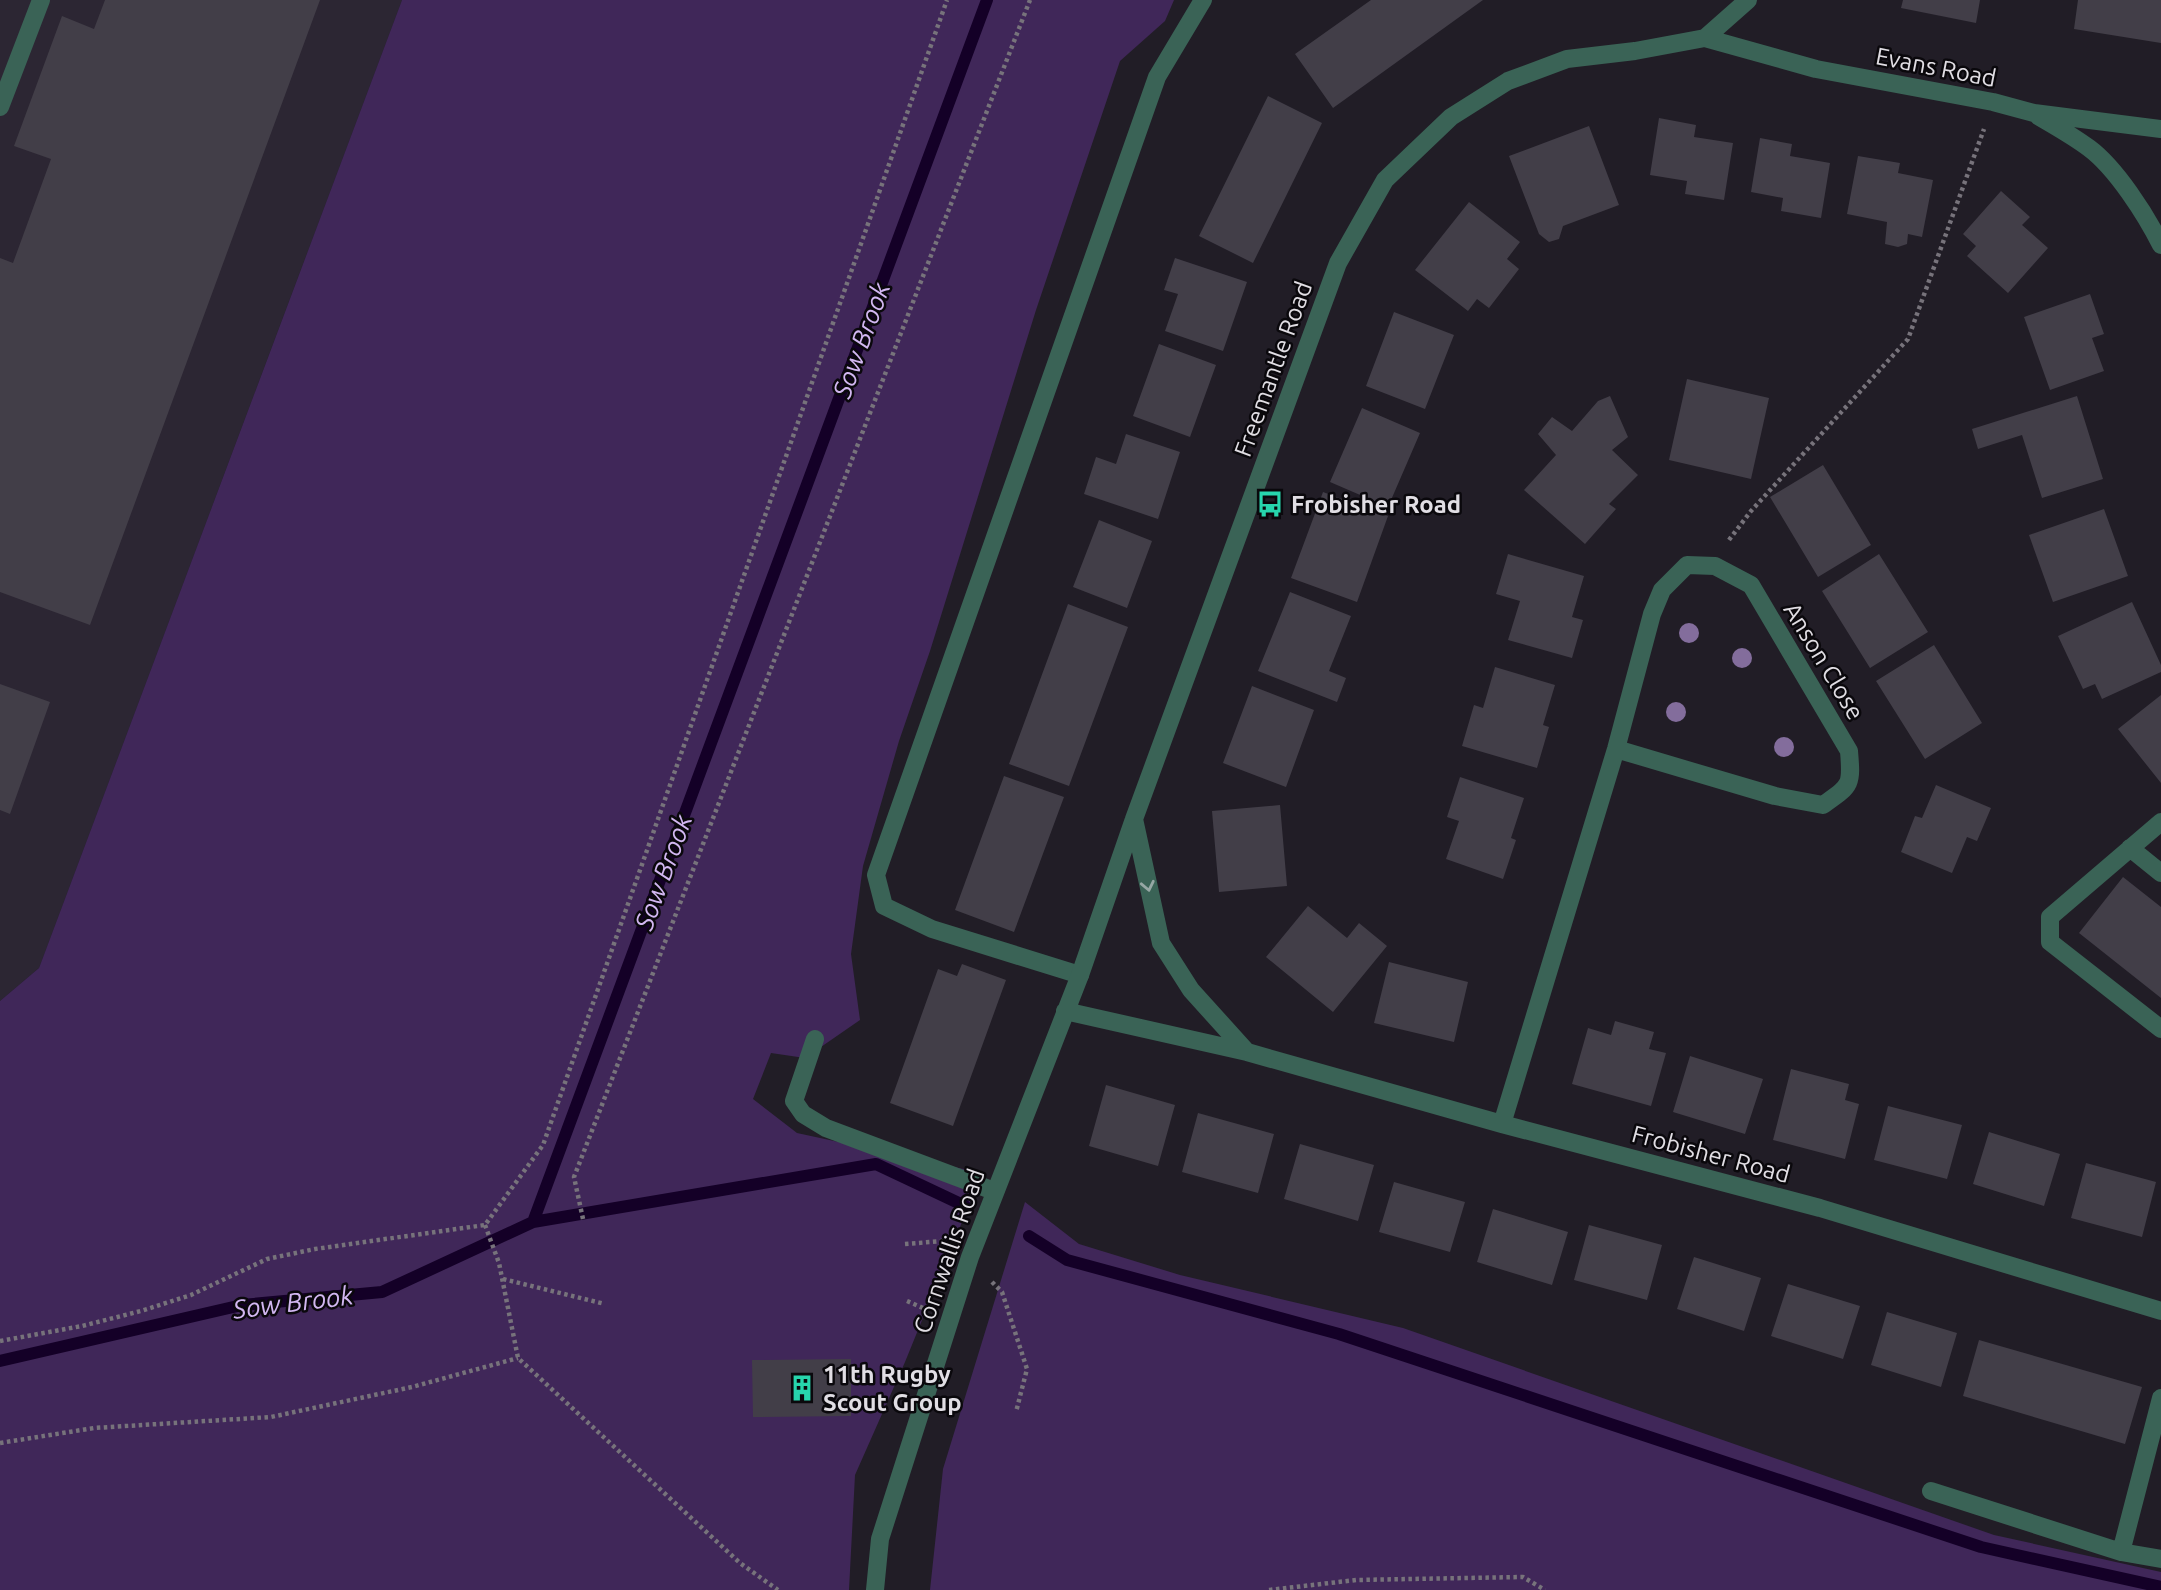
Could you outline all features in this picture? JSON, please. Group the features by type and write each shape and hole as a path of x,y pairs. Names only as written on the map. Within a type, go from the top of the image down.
{"street":[{"path":"0,107 41,0"},
{"path":"1080,975 933,929 884,906 876,875 1157,77 1203,0"},
{"path":"1705,38 1748,0"},
{"name":"Freemantle Road","path":"1080,975 1134,819 1338,263 1385,180 1451,117 1508,81 1567,59 1635,51 1705,38"},
{"name":"Evans Road","path":"1705,38 1816,69 1993,102 2034,113 2161,129"},
{"path":"2034,113 2091,149 2148,220 2161,245"},
{"path":"1502,1124 1616,749 1652,614 1662,590 1687,565 1715,566"},
{"name":"Anson Close","path":"1616,749 1776,796 1823,805 1847,788 1851,774 1849,751 1751,585 1715,566"},
{"path":"1134,819 1161,943 1191,990 1247,1052"},
{"path":"2161,822 2050,917 2050,942 2161,1029"},
{"path":"2130,848 2161,873"},
{"name":"Cornwallis Road","path":"875,1590 880,1539 958,1294 995,1191 1080,975"},
{"name":"Frobisher Road","path":"1065,1011 1247,1052 1502,1124 1820,1208 2161,1311"},
{"path":"815,1040 794,1101 803,1114 826,1128 995,1191"},
{"path":"2121,1552 2161,1398"},
{"path":"1931,1491 2121,1552 2161,1559"}],"path":[{"path":"0,1341 82,1326 141,1311 191,1295 267,1259 315,1249 485,1225 543,1145 947,0"},
{"path":"583,1219 574,1177 1030,0"},
{"path":"1715,566 1726,544 1751,510 1908,338 1993,102"},
{"path":"485,1225 499,1263 518,1357 740,1563 778,1590"},
{"path":"503,1279 605,1304"},
{"path":"1002,1292 1027,1369 1016,1412"},
{"path":"0,1443 94,1428 271,1417 412,1387 518,1357"},
{"path":"1269,1590 1356,1580 1523,1577 1545,1590"}],"shaded area":[{"path":"0,0 402,0 39,968 0,1001"},
{"path":"402,0 1174,0 1165,21 1120,61 1036,310 930,651 899,741 863,866 851,954 860,1020 805,1058 771,1053 753,1099 797,1133 982,1173 905,1362 855,1475 849,1590 0,1590 0,1001 39,968"},
{"path":"1025,1202 1079,1244 1180,1275 1403,1328 1994,1535 2161,1572 2161,1590 930,1590 943,1469"}],"building":[{"path":"105,0 320,0 90,625 0,592 0,258 13,263 51,159 14,146 62,16 94,29"},
{"path":"1371,0 1483,0 1333,108 1295,54"},
{"path":"1903,0 1980,0 1976,23 1901,8"},
{"path":"2078,0 2161,0 2161,43 2074,29"},
{"path":"1268,96 1322,123 1253,263 1199,236"},
{"path":"1659,118 1696,125 1694,137 1733,143 1724,200 1685,194 1687,181 1650,175"},
{"path":"1589,126 1619,205 1563,226 1559,239 1549,242 1539,234 1509,156"},
{"path":"1760,138 1792,144 1790,156 1830,163 1821,218 1781,211 1783,198 1751,192"},
{"path":"1858,156 1900,163 1898,173 1933,180 1922,237 1908,234 1907,244 1898,247 1885,244 1887,222 1847,214"},
{"path":"2001,191 2030,217 2022,225 2048,248 2008,293 1967,256 1976,246 1963,234"},
{"path":"1469,202 1520,242 1507,259 1519,269 1489,308 1477,299 1468,311 1415,270"},
{"path":"1175,258 1247,282 1223,351 1165,331 1178,294 1164,290"},
{"path":"2090,294 2104,334 2092,338 2104,371 2050,390 2024,317"},
{"path":"1394,312 1454,335 1425,409 1366,386"},
{"path":"1159,344 1216,365 1190,437 1133,416"},
{"path":"1687,379 1769,398 1751,479 1669,460"},
{"path":"1610,396 1628,437 1612,450 1638,475 1609,504 1616,509 1585,544 1524,490 1556,455 1538,434 1552,417 1572,431 1598,401"},
{"path":"2077,396 2103,479 2042,498 2022,435 1978,449 1972,429"},
{"path":"1362,408 1420,433 1388,507 1330,482"},
{"path":"1126,434 1180,452 1158,519 1084,494 1096,457 1116,464"},
{"path":"1823,465 1871,545 1818,577 1770,497"},
{"path":"1323,492 1388,516 1357,602 1291,578"},
{"path":"2104,509 2128,576 2053,602 2029,535"},
{"path":"1099,520 1152,541 1127,608 1073,587"},
{"path":"1508,554 1584,576 1572,617 1583,620 1572,658 1508,640 1520,601 1496,594"},
{"path":"1879,554 1928,632 1870,668 1822,591"},
{"path":"1290,592 1351,616 1329,671 1346,678 1337,702 1258,671"},
{"path":"2132,602 2161,665 2161,672 2102,699 2095,684 2083,689 2058,636"},
{"path":"1068,604 1128,627 1069,786 1009,764"},
{"path":"1934,645 1982,723 1925,759 1876,681"},
{"path":"1495,667 1555,685 1543,725 1549,727 1537,768 1462,746 1474,705 1483,708"},
{"path":"0,684 50,702 10,814 0,810"},
{"path":"1252,686 1314,710 1286,787 1223,763"},
{"path":"2161,695 2161,783 2118,729"},
{"path":"1004,776 1064,797 1014,932 955,910"},
{"path":"1460,777 1524,798 1511,838 1516,840 1503,879 1446,859 1459,821 1447,817"},
{"path":"1936,785 1991,808 1977,841 1967,837 1952,873 1901,852 1915,816 1922,818"},
{"path":"1280,805 1287,886 1219,892 1212,811"},
{"path":"2123,877 2161,907 2161,998 2079,933"},
{"path":"1308,906 1347,938 1359,923 1387,946 1333,1012 1266,957"},
{"path":"1389,962 1468,982 1454,1042 1374,1023"},
{"path":"962,964 1006,980 953,1126 890,1103 938,969 957,976"},
{"path":"1615,1021 1654,1032 1649,1049 1666,1053 1651,1106 1572,1084 1588,1028 1611,1035"},
{"path":"1690,1056 1763,1079 1745,1134 1673,1112"},
{"path":"1791,1069 1849,1084 1845,1100 1859,1104 1845,1159 1773,1140"},
{"path":"1106,1085 1175,1105 1158,1166 1089,1146"},
{"path":"1888,1106 1962,1125 1947,1179 1874,1160"},
{"path":"1198,1113 1274,1134 1258,1193 1182,1172"},
{"path":"1989,1132 2060,1154 2044,1206 1973,1184"},
{"path":"1300,1144 1374,1165 1358,1221 1284,1199"},
{"path":"2086,1163 2156,1182 2142,1237 2071,1218"},
{"path":"1394,1182 1465,1202 1450,1252 1379,1232"},
{"path":"1493,1209 1568,1232 1552,1285 1477,1262"},
{"path":"1589,1225 1662,1245 1647,1300 1574,1280"},
{"path":"1694,1257 1761,1278 1744,1331 1677,1309"},
{"path":"1788,1284 1860,1306 1843,1359 1771,1336"},
{"path":"1887,1312 1957,1333 1941,1387 1871,1365"},
{"path":"1979,1340 2142,1387 2125,1444 1963,1396"},
{"name":"11th Rugby Scout Group","path":"851,1359 851,1416 753,1417 752,1360"}],"waterway":[{"name":"Sow Brook","path":"0,1361 242,1305 382,1292 533,1222 987,0"},
{"path":"533,1222 876,1164 965,1206"},
{"path":"1029,1236 1067,1260 1339,1334 1981,1547 2161,1587"}],"place":[{"name":"Frobisher Road","path":"1270,504"},
{"name":"11th Rugby Scout Group","path":"802,1388"}]}
